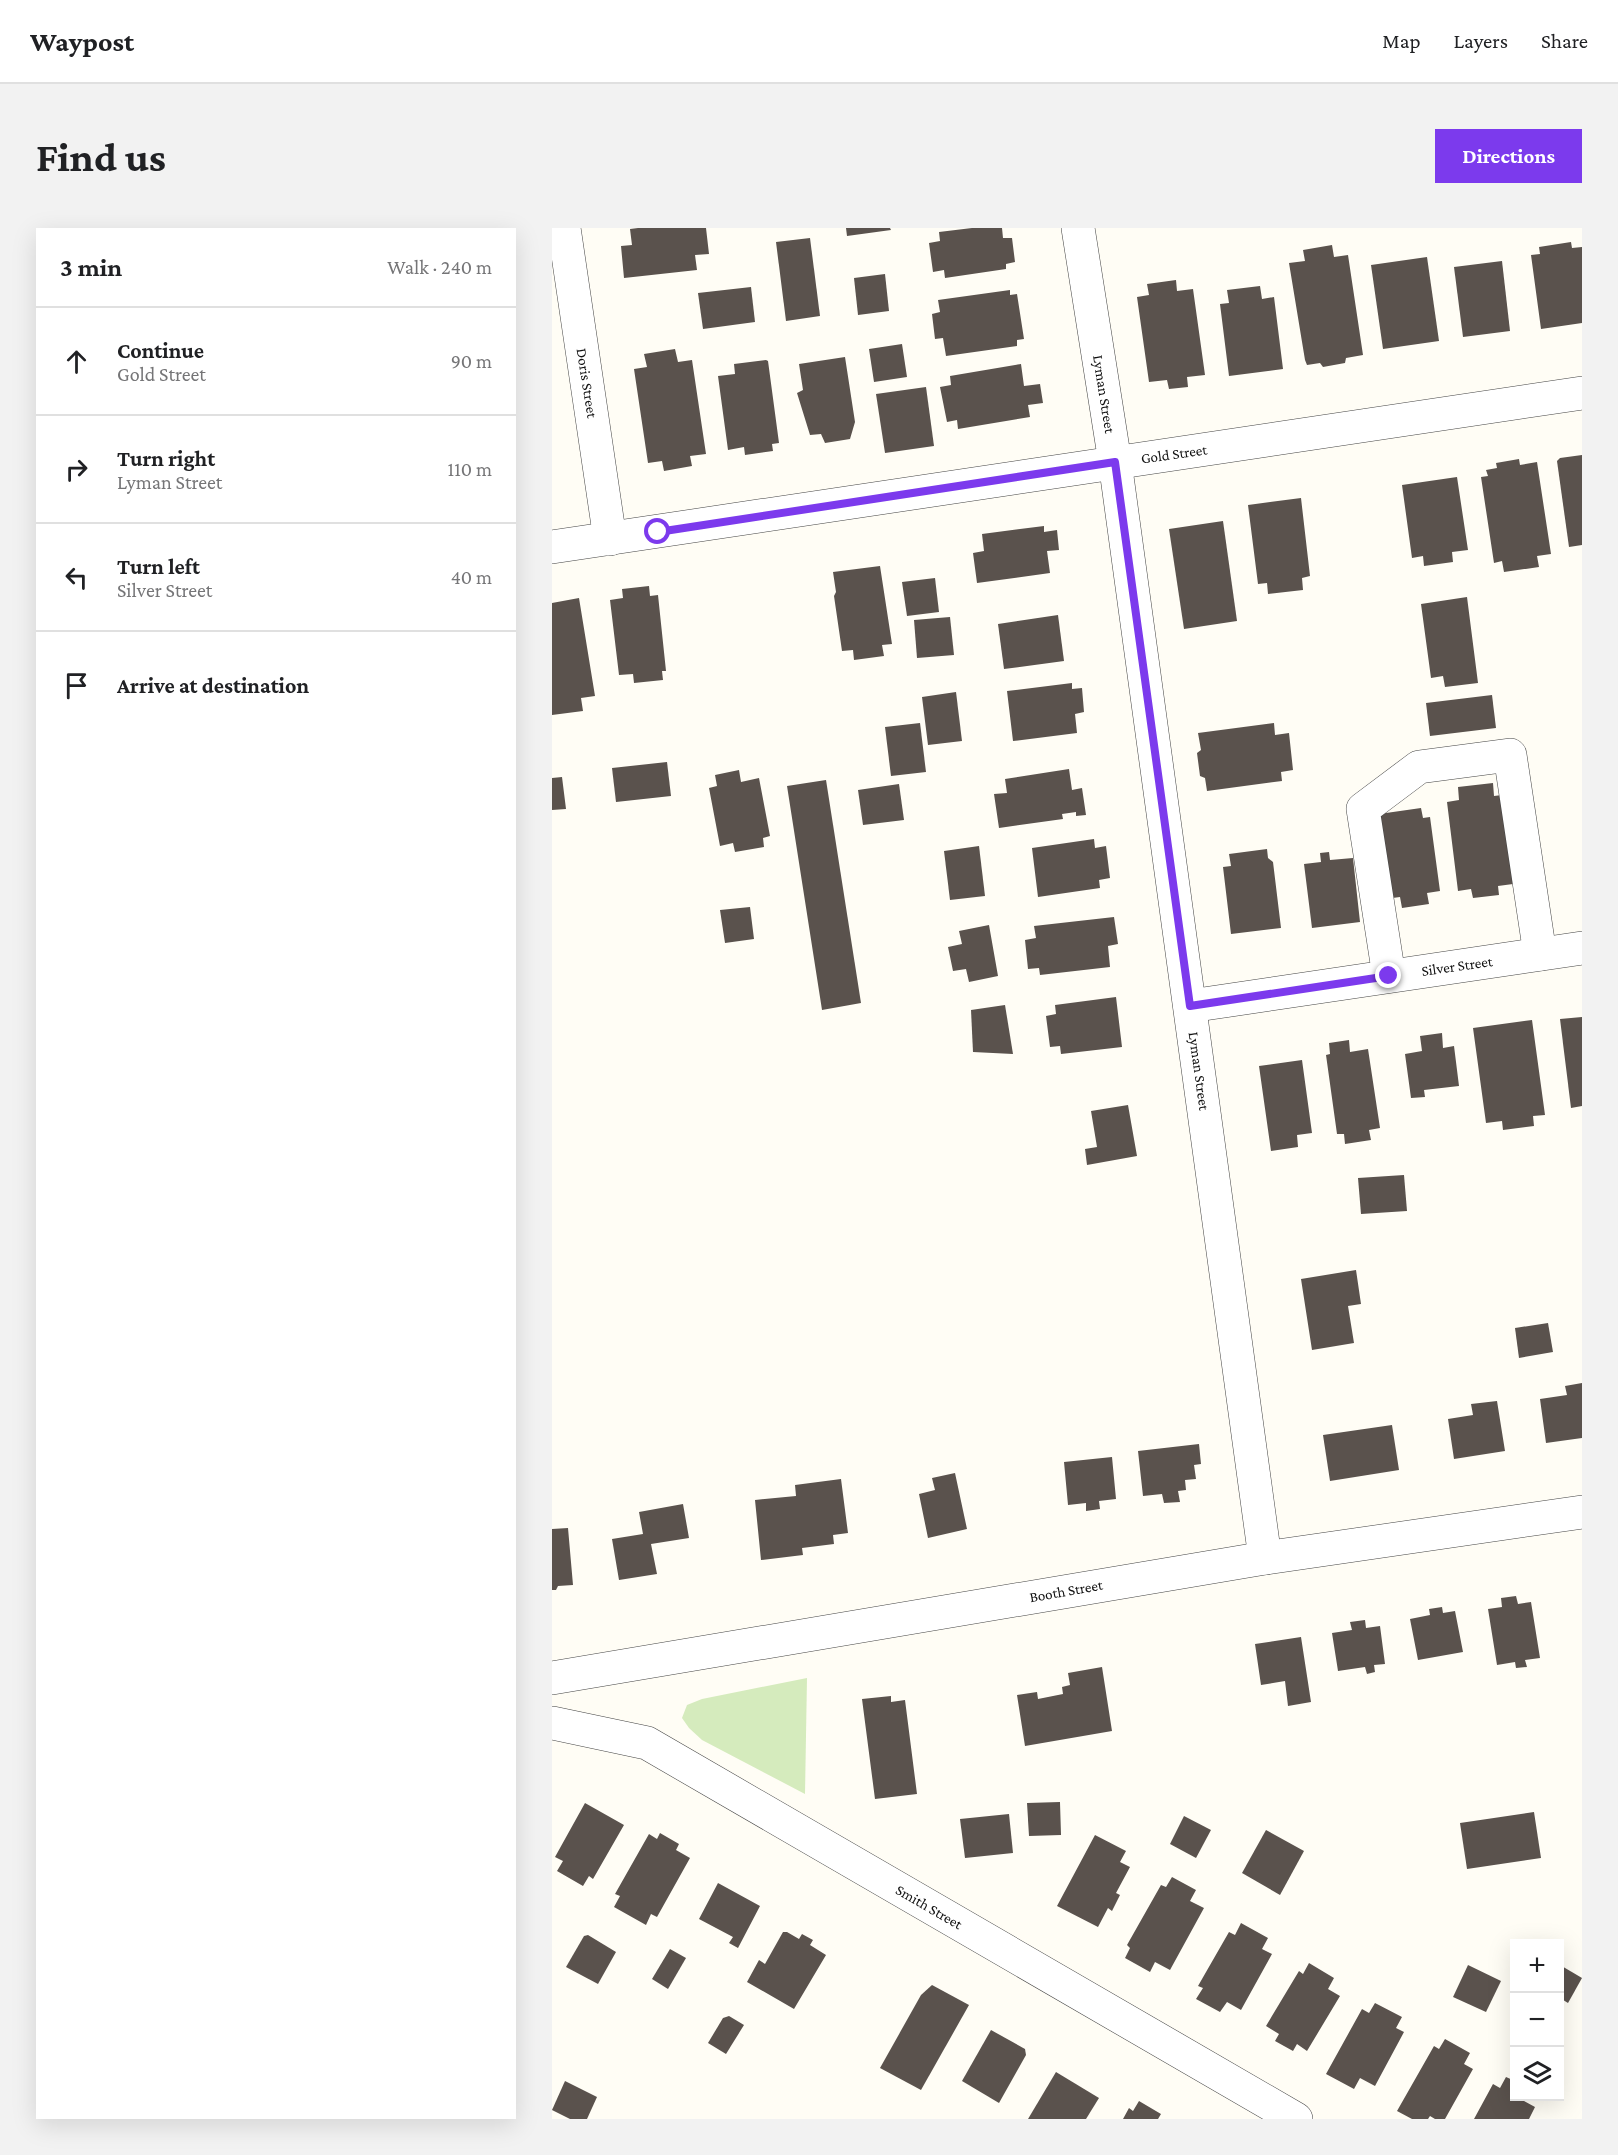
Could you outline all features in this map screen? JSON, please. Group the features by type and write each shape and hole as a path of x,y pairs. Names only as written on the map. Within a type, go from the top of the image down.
{"street":[{"name":"Doris Street","path":"564,228 610,538"},
{"name":"Lyman Street","path":"1078,228 1115,462 1265,1558"},
{"name":"Gold Street","path":"552,547 1582,393"},
{"path":"1389,976 1362,809 1419,767 1510,755 1540,954"},
{"name":"Silver Street","path":"1190,1006 1582,948"},
{"name":"Booth Street","path":"552,1678 1265,1558 1582,1515"},
{"name":"Smith Street","path":"552,1723 647,1743 1296,2119"}],"green space":[{"path":"807,1678 805,1794 702,1740 682,1718 687,1705 702,1699"}],"building":[{"path":"706,228 709,254 695,255 697,270 624,278 621,246 632,245 630,229"},
{"path":"846,228 890,228 891,230 847,236"},
{"path":"972,228 1002,228 1003,238 1012,238 1015,262 1006,264 1006,269 945,278 944,270 933,272 929,243 940,241 939,232"},
{"path":"810,238 820,316 786,321 776,242"},
{"path":"1571,242 1572,248 1582,247 1582,323 1541,329 1531,255 1540,254 1539,247"},
{"path":"1332,245 1334,257 1348,255 1363,355 1346,358 1345,363 1323,367 1320,363 1307,365 1289,263 1305,261 1303,250"},
{"path":"1427,257 1439,341 1383,349 1371,265"},
{"path":"1502,261 1510,331 1463,337 1454,267"},
{"path":"885,274 889,311 858,315 854,278"},
{"path":"1176,280 1177,291 1193,289 1205,375 1187,377 1188,387 1169,389 1167,380 1149,382 1137,297 1149,295 1147,284"},
{"path":"1260,286 1262,299 1274,297 1283,369 1229,376 1220,304 1229,303 1227,290"},
{"path":"751,287 755,322 703,329 698,293"},
{"path":"1010,290 1010,295 1017,294 1024,339 1017,340 1017,346 946,356 943,338 935,339 932,314 940,312 938,300"},
{"path":"902,344 907,377 874,382 869,349"},
{"path":"675,349 678,362 692,360 706,454 690,456 692,466 664,471 662,461 648,463 634,369 647,367 644,354"},
{"path":"845,357 855,422 850,439 825,443 821,434 810,435 797,393 803,390 799,364"},
{"path":"768,361 779,443 772,444 773,451 745,455 744,447 728,450 718,376 735,374 734,364"},
{"path":"1021,364 1024,386 1040,384 1043,403 1028,405 1030,417 958,429 957,420 947,422 940,387 951,385 950,376"},
{"path":"926,387 934,446 885,453 876,394"},
{"path":"1582,455 1582,545 1569,547 1557,461 1560,458"},
{"path":"1519,459 1520,465 1537,462 1551,554 1537,556 1539,567 1504,572 1502,561 1494,563 1481,477 1488,476 1486,470 1497,468 1496,463"},
{"path":"1457,477 1468,550 1452,552 1453,562 1424,566 1423,556 1412,558 1402,485"},
{"path":"1301,498 1310,576 1302,578 1303,590 1268,594 1267,583 1258,584 1248,505"},
{"path":"1223,521 1237,621 1184,629 1169,529"},
{"path":"1044,526 1044,532 1057,530 1059,550 1047,551 1050,573 977,583 973,553 984,551 982,534"},
{"path":"880,566 892,644 882,645 884,656 854,660 853,650 842,651 833,572"},
{"path":"935,578 939,612 907,616 902,582"},
{"path":"649,586 650,596 658,595 666,671 662,671 663,680 634,683 633,674 619,675 610,600 623,598 622,589"},
{"path":"1467,597 1478,683 1445,687 1443,676 1431,678 1421,604"},
{"path":"579,598 595,696 581,698 583,711 552,715 552,603"},
{"path":"1058,615 1064,661 1004,669 998,624"},
{"path":"950,617 954,655 917,658 914,620"},
{"path":"1072,683 1072,689 1082,688 1084,712 1075,714 1077,733 1013,741 1007,691"},
{"path":"956,692 962,741 928,745 922,697"},
{"path":"1492,695 1496,728 1430,736 1426,703"},
{"path":"920,723 926,772 891,776 885,727"},
{"path":"1274,723 1275,735 1289,733 1293,770 1281,772 1282,781 1207,791 1205,778 1200,776 1197,753 1201,750 1198,733"},
{"path":"667,762 671,796 616,802 612,768"},
{"path":"1069,769 1072,790 1082,788 1086,815 1076,816 1076,812 1062,814 1063,819 999,828 994,794 1007,793 1005,779"},
{"path":"739,770 741,782 759,778 770,836 763,838 764,847 735,852 733,843 720,846 709,788 717,786 715,775"},
{"path":"562,777 566,809 552,810 552,778"},
{"path":"826,780 861,1003 822,1010 787,786"},
{"path":"1493,783 1494,796 1502,795 1513,884 1498,886 1499,895 1473,898 1471,889 1458,891 1447,802 1459,800 1458,787"},
{"path":"899,784 904,820 863,825 858,790"},
{"path":"1421,808 1423,818 1430,817 1440,891 1427,893 1429,904 1402,908 1400,897 1385,899 1379,814"},
{"path":"1094,839 1095,848 1106,846 1110,878 1099,880 1100,888 1038,897 1032,848"},
{"path":"979,846 985,896 950,900 944,851"},
{"path":"1267,849 1268,858 1273,862 1281,928 1231,934 1223,867 1231,866 1229,854"},
{"path":"1329,852 1330,860 1353,858 1360,922 1312,928 1304,864 1321,862 1320,853"},
{"path":"750,907 754,939 725,943 720,910"},
{"path":"1114,917 1118,944 1108,946 1110,967 1040,975 1039,968 1028,969 1025,940 1036,938 1034,926"},
{"path":"989,925 998,976 969,982 966,969 953,971 948,947 962,944 959,931"},
{"path":"1116,997 1122,1047 1061,1054 1060,1046 1050,1047 1046,1016 1056,1014 1055,1005"},
{"path":"1005,1005 1013,1054 973,1052 971,1010"},
{"path":"1582,1017 1582,1106 1571,1108 1560,1019"},
{"path":"1532,1020 1545,1115 1533,1116 1534,1126 1503,1130 1502,1121 1486,1123 1473,1028"},
{"path":"1442,1033 1443,1048 1454,1046 1459,1086 1424,1090 1425,1097 1411,1098 1405,1054 1422,1051 1420,1036"},
{"path":"1349,1040 1350,1052 1368,1049 1380,1128 1369,1130 1371,1140 1345,1144 1344,1134 1337,1134 1326,1055 1330,1054 1329,1043"},
{"path":"1302,1060 1312,1133 1297,1135 1298,1147 1271,1151 1259,1066"},
{"path":"1128,1105 1137,1156 1087,1165 1085,1149 1097,1147 1091,1111"},
{"path":"1404,1175 1407,1211 1361,1214 1358,1178"},
{"path":"1356,1270 1361,1304 1348,1306 1354,1343 1312,1350 1301,1279"},
{"path":"1548,1323 1553,1352 1519,1358 1515,1328"},
{"path":"1582,1383 1582,1438 1546,1443 1540,1399 1567,1395 1565,1386"},
{"path":"1497,1401 1505,1451 1454,1459 1448,1419 1473,1415 1471,1404"},
{"path":"1392,1425 1399,1470 1330,1481 1323,1435"},
{"path":"1199,1444 1201,1464 1194,1465 1196,1479 1185,1480 1186,1490 1178,1491 1180,1502 1164,1503 1162,1494 1143,1496 1138,1451"},
{"path":"1112,1457 1116,1499 1099,1501 1100,1509 1086,1511 1086,1503 1068,1505 1064,1462"},
{"path":"955,1473 967,1529 928,1538 919,1494 935,1490 932,1478"},
{"path":"841,1479 848,1533 833,1535 834,1544 802,1548 803,1555 761,1560 755,1500 796,1496 795,1485"},
{"path":"683,1504 689,1538 651,1544 657,1574 619,1580 612,1539 643,1534 639,1512"},
{"path":"568,1528 573,1585 558,1586 556,1590 552,1590 552,1529"},
{"path":"1516,1596 1518,1604 1531,1602 1540,1658 1525,1660 1527,1667 1516,1668 1515,1662 1497,1665 1488,1609 1502,1607 1501,1598"},
{"path":"1442,1607 1443,1613 1455,1611 1463,1652 1418,1660 1410,1619 1430,1615 1429,1609"},
{"path":"1365,1620 1366,1628 1380,1626 1385,1664 1374,1665 1375,1672 1367,1674 1365,1667 1338,1671 1332,1633 1352,1630 1350,1622"},
{"path":"1301,1637 1311,1702 1288,1706 1285,1681 1261,1685 1255,1644"},
{"path":"1102,1667 1112,1731 1025,1746 1017,1695 1037,1692 1038,1699 1063,1694 1062,1687 1070,1685 1068,1673"},
{"path":"891,1696 891,1702 905,1700 917,1794 875,1799 862,1699"},
{"path":"1060,1802 1061,1835 1029,1836 1027,1803"},
{"path":"585,1803 624,1825 593,1879 589,1876 583,1886 557,1871 563,1861 555,1857"},
{"path":"1534,1812 1541,1858 1467,1869 1460,1823"},
{"path":"1009,1814 1013,1853 965,1858 960,1819"},
{"path":"1184,1816 1211,1830 1196,1858 1170,1844"},
{"path":"1266,1830 1304,1851 1280,1895 1242,1873"},
{"path":"660,1833 679,1844 676,1850 690,1858 657,1917 651,1914 646,1925 614,1907 620,1896 615,1894 649,1834 657,1839"},
{"path":"1095,1835 1126,1851 1120,1862 1130,1867 1116,1893 1120,1895 1112,1911 1108,1908 1098,1927 1057,1906"},
{"path":"1172,1877 1196,1890 1190,1901 1204,1908 1170,1970 1155,1962 1150,1972 1125,1958 1130,1948 1127,1945 1161,1885 1166,1887"},
{"path":"718,1883 760,1906 738,1948 729,1943 733,1937 699,1919"},
{"path":"1241,1923 1268,1938 1262,1949 1272,1954 1241,2010 1227,2002 1220,2012 1196,1999 1203,1988 1198,1986 1229,1932 1235,1935"},
{"path":"783,1932 799,1939 802,1934 813,1940 810,1945 826,1955 794,2009 747,1982 759,1960 765,1964"},
{"path":"588,1935 616,1952 598,1984 566,1967 584,1936"},
{"path":"670,1949 686,1958 668,1989 652,1979"},
{"path":"1309,1963 1334,1978 1328,1989 1340,1996 1307,2051 1297,2044 1293,2051 1275,2041 1279,2034 1266,2026 1299,1971 1303,1974"},
{"path":"1468,1965 1501,1981 1486,2012 1453,1997"},
{"path":"1564,1967 1582,1978 1568,2003 1564,2000"},
{"path":"932,1985 969,2005 921,2090 880,2068 921,1995"},
{"path":"1375,2003 1402,2017 1396,2028 1404,2032 1375,2086 1360,2078 1354,2089 1326,2074 1362,2009 1369,2013"},
{"path":"729,2016 744,2025 726,2054 708,2043 723,2018"},
{"path":"991,2030 1025,2049 1026,2055 999,2103 962,2081"},
{"path":"1445,2039 1470,2053 1464,2064 1473,2069 1445,2119 1435,2119 1430,2116 1428,2119 1412,2119 1397,2111 1434,2046 1439,2049"},
{"path":"1056,2072 1099,2098 1086,2119 1028,2119"},
{"path":"1506,2077 1510,2079 1510,2101 1524,2101 1535,2107 1529,2119 1474,2119 1493,2084 1500,2088"},
{"path":"565,2081 597,2097 587,2119 570,2119 552,2110"},
{"path":"1139,2101 1161,2114 1158,2119 1123,2119 1129,2108 1133,2111"}],"route":[{"path":"658,532 1115,462 1190,1006 1389,976"}]}
